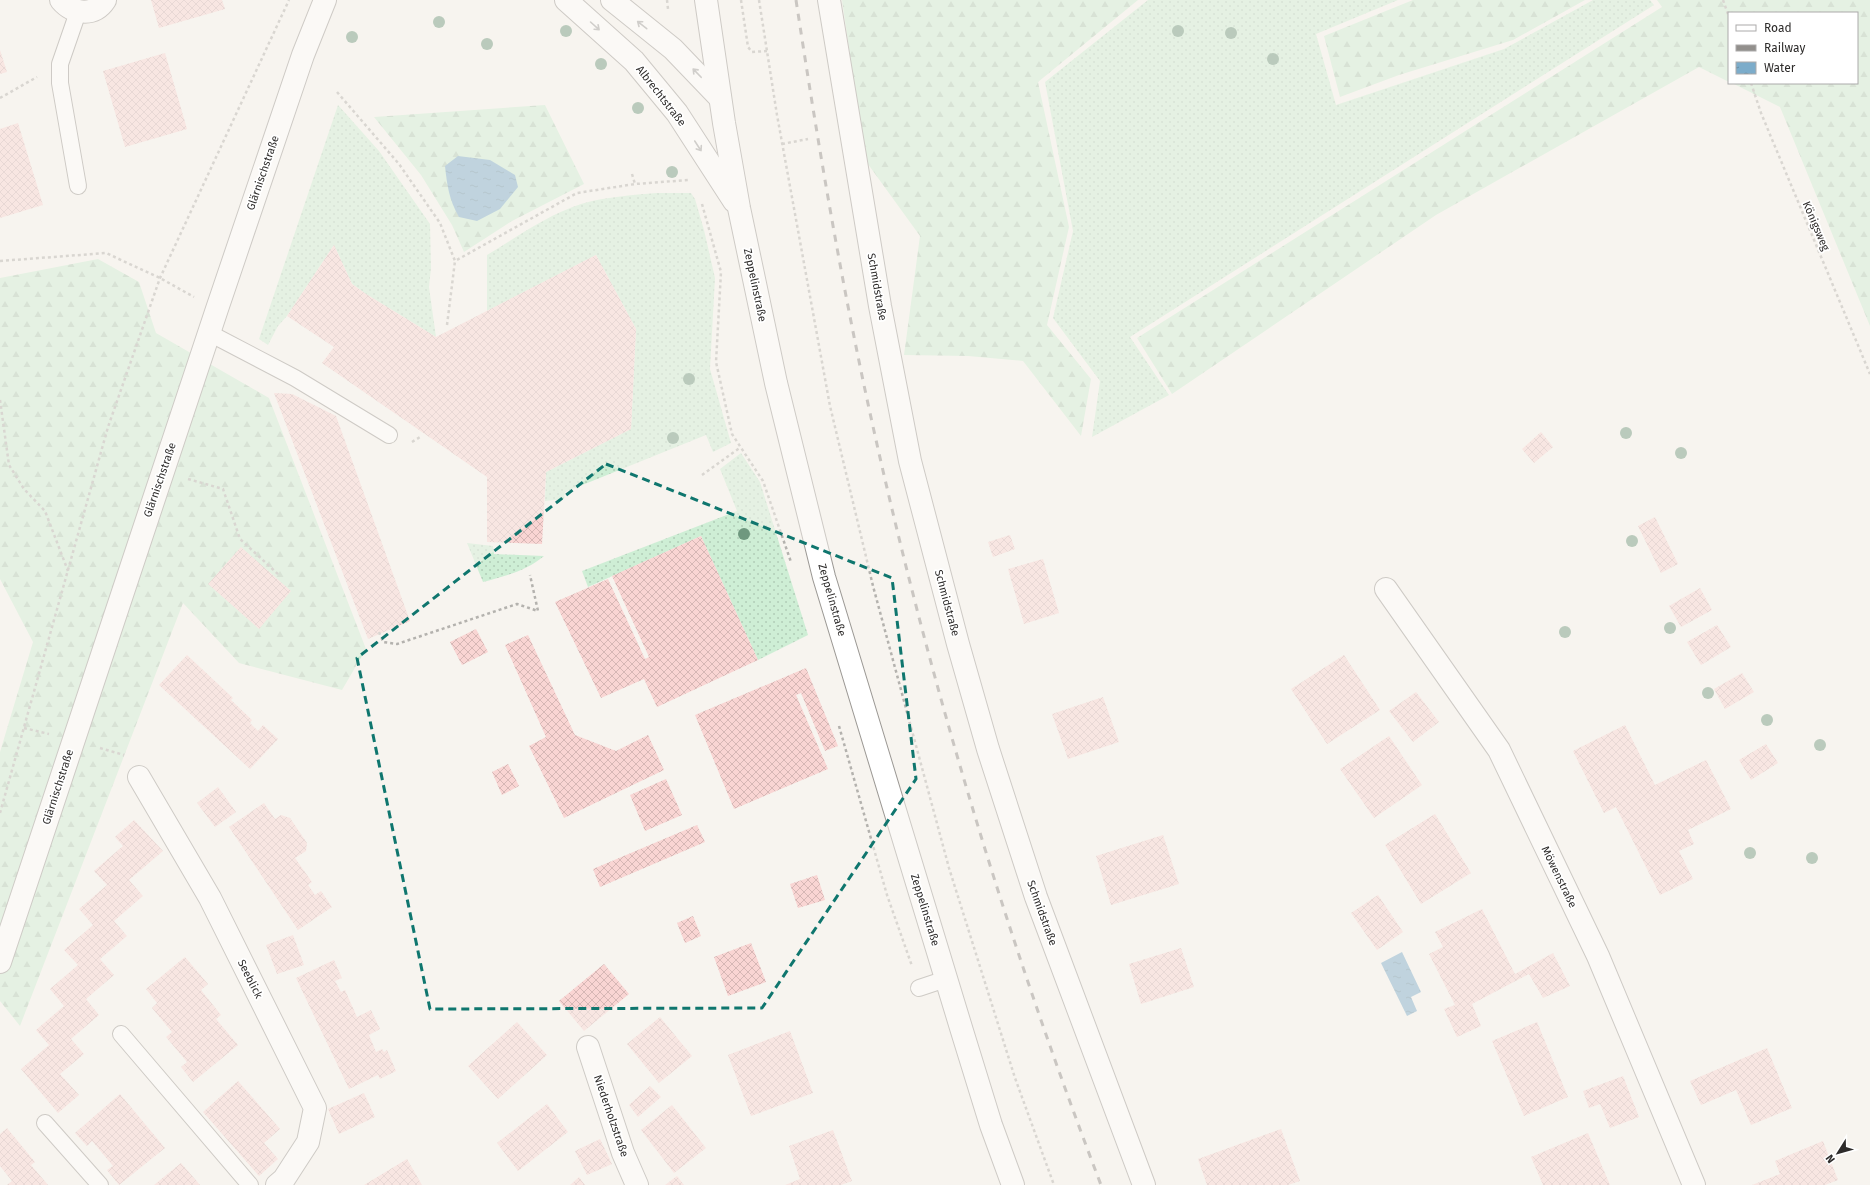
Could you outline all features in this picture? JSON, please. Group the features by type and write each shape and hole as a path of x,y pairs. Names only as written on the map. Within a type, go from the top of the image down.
{"street":[{"path":"70,6 88,12 95,9 105,0"},
{"name":"Glärnischstraße","path":"0,962 217,309 303,55 325,0"},
{"name":"Albrechtstraße","path":"566,0 634,61 677,113 739,208"},
{"path":"612,0 673,49 720,98"},
{"name":"Zeppelinstraße","path":"706,0 720,98 739,208 776,383 824,577 991,1125 1013,1185"},
{"name":"Schmidstraße","path":"829,0 880,306 910,461 958,644 988,749 1036,897 1144,1185"},
{"name":"Möwenstraße","path":"1386,589 1499,750 1598,956 1694,1185"},
{"name":"Seeblick","path":"139,777 210,898 314,1108 308,1142 283,1183"},
{"name":"Niederholzstraße","path":"588,1047 623,1153 637,1185"}],"lane":[{"path":"70,6 60,64 60,83 78,186"},
{"path":"209,333 295,378 389,435"},
{"path":"919,988 946,979"},
{"path":"121,1034 250,1185"},
{"path":"45,1122 100,1185"}],"path":[{"path":"0,813 108,427 160,278 289,0"},
{"path":"740,0 748,47 752,52 767,52"},
{"path":"759,0 782,144 830,406 872,586 949,868 1015,1078 1054,1185"},
{"path":"1723,0 1728,14"},
{"path":"0,98 60,64"},
{"name":"Königsweg","path":"1751,84 1761,113 1870,374"},
{"path":"337,92 399,164 440,223 455,261 447,324"},
{"path":"782,144 808,140"},
{"path":"632,174 635,184"},
{"path":"455,261 577,193 635,184 695,180"},
{"path":"0,261 106,253 160,278 217,309"},
{"path":"0,400 9,466 24,489 45,512 68,572"},
{"path":"702,475 741,447"},
{"path":"163,472 223,489 240,539 279,575"},
{"path":"379,632 383,642 397,644 517,604 538,611 530,575"}],"highlighted area":[{"path":"606,464 892,578 916,779 762,1008 430,1009 357,658"}],"green space":[{"path":"842,0 1138,0 1038,82 1069,227 1047,325 1091,379 1081,436 1023,361 968,356 904,355 920,236 865,160"},
{"path":"1148,0 1398,0 1316,34 1336,105 1504,49 1593,0 1650,0 1654,5 1130,337 1169,395 1092,437 1100,381 1053,318 1073,231 1045,82"},
{"path":"1413,0 1585,0 1513,40 1399,75 1340,97 1324,36"},
{"path":"1657,0 1870,0 1870,326 1780,107 1734,84 1858,84 1858,12 1728,12 1728,82 1699,67 1436,215 1172,394 1137,338 1662,7"},
{"path":"338,105 379,151 430,224 431,268 429,287 436,337 352,284 334,245 287,316 278,326 268,345 259,339"},
{"path":"545,105 584,184 512,221 464,252 452,225 421,175 374,117"},
{"path":"657,193 691,193 695,199 715,278 710,369 731,443 713,452 706,435 565,492 564,499 545,501 546,472 631,429 636,329 596,255 487,311 487,255 544,220 581,204 609,198"},
{"path":"98,259 139,282 156,333 269,398 366,649 342,690 239,663 183,603 20,1026 0,1001 0,752 33,642 0,579 0,278"},
{"path":"741,453 760,482 808,635 758,660 701,536 588,587 582,571 737,511 720,469"},
{"path":"467,543 493,546 494,554 544,556 523,569 483,582"}],"water":[{"path":"458,156 490,160 515,175 518,187 500,209 477,221 459,217 451,198 445,166"},
{"path":"1402,952 1421,992 1411,997 1417,1011 1407,1016 1381,963"}],"building":[{"path":"151,0 222,0 225,9 159,28"},
{"path":"0,50 7,72 0,74"},
{"path":"165,53 187,129 125,147 103,71"},
{"path":"18,123 43,205 0,218 0,129"},
{"path":"334,245 352,284 436,337 596,255 636,329 631,429 546,472 542,544 487,542 487,477 322,363 334,347 287,316"},
{"path":"274,393 292,394 336,416 410,621 368,639"},
{"path":"1541,432 1553,447 1534,463 1522,449"},
{"path":"1655,517 1678,564 1661,573 1638,526"},
{"path":"1010,535 1015,549 993,557 988,542"},
{"path":"701,536 758,660 657,707 644,679 601,698 555,602 608,579 645,659 649,657 612,576"},
{"path":"241,547 291,591 259,629 208,584"},
{"path":"1043,559 1059,613 1024,624 1008,569"},
{"path":"1700,588 1712,610 1681,627 1669,606"},
{"path":"1717,625 1731,647 1701,665 1687,642"},
{"path":"476,629 488,652 462,665 450,642"},
{"path":"528,635 575,735 616,751 648,735 664,770 564,818 529,746 546,737 505,645"},
{"path":"187,655 233,698 231,700 252,720 250,723 258,731 263,725 278,739 250,769 159,685"},
{"path":"1344,655 1380,710 1327,744 1291,689"},
{"path":"806,668 838,746 825,751 801,693 796,695 828,769 734,809 695,715"},
{"path":"1742,673 1754,692 1725,709 1714,689"},
{"path":"1416,692 1439,722 1413,742 1389,711"},
{"path":"1103,697 1119,742 1068,759 1052,714"},
{"path":"1625,725 1655,785 1706,760 1731,809 1688,830 1694,844 1679,851 1693,879 1660,895 1616,807 1604,813 1573,751"},
{"path":"1389,736 1422,785 1374,818 1340,769"},
{"path":"1766,744 1778,763 1751,780 1739,760"},
{"path":"508,764 519,786 502,795 492,772"},
{"path":"666,779 682,815 645,831 630,795"},
{"path":"218,787 236,812 215,827 197,803"},
{"path":"264,803 275,819 281,815 290,818 307,843 306,851 295,858 312,882 308,885 315,895 321,891 332,907 298,930 229,827"},
{"path":"1435,814 1471,873 1421,904 1385,845"},
{"path":"134,820 163,851 129,880 143,896 114,921 127,936 100,959 114,975 86,999 99,1015 71,1039 84,1054 60,1074 79,1095 58,1113 21,1069 49,1045 36,1030 64,1006 50,989 78,965 64,950 93,925 79,909 107,885 94,871 123,846 115,837"},
{"path":"697,825 705,842 600,887 593,869"},
{"path":"1163,835 1179,884 1111,905 1096,856"},
{"path":"817,875 825,900 798,908 790,884"},
{"path":"1378,895 1403,932 1377,950 1351,913"},
{"path":"1482,909 1515,974 1553,953 1570,986 1543,998 1529,974 1472,1004 1481,1026 1457,1037 1444,1009 1455,1005 1429,954 1443,947 1435,932"},
{"path":"693,916 701,936 685,943 677,923"},
{"path":"293,935 304,965 277,974 266,945"},
{"path":"751,943 766,982 728,996 714,957"},
{"path":"1181,948 1194,987 1141,1004 1129,964"},
{"path":"185,957 208,984 201,990 221,1015 216,1019 238,1045 193,1082 181,1067 187,1062 166,1037 172,1032 152,1008 157,1003 146,989"},
{"path":"334,960 342,978 335,981 341,992 345,990 357,1017 371,1010 380,1029 369,1035 376,1052 382,1049 384,1052 387,1050 396,1071 380,1079 378,1075 349,1089 296,978"},
{"path":"604,964 629,994 584,1031 559,1001"},
{"path":"660,1017 692,1056 659,1083 627,1044"},
{"path":"517,1022 547,1055 498,1099 468,1066"},
{"path":"1537,1022 1568,1097 1524,1116 1492,1041"},
{"path":"790,1031 813,1093 751,1116 728,1055"},
{"path":"1767,1048 1792,1108 1751,1125 1736,1090 1701,1105 1690,1081"},
{"path":"1623,1076 1639,1117 1610,1128 1600,1104 1589,1108 1583,1091"},
{"path":"238,1081 280,1129 264,1143 278,1159 259,1176 203,1112"},
{"path":"650,1086 661,1097 638,1117 629,1105"},
{"path":"364,1093 375,1117 339,1134 328,1109"},
{"path":"120,1094 165,1148 119,1185 107,1170 113,1166 92,1141 87,1146 75,1133"},
{"path":"547,1104 568,1132 518,1171 497,1143"},
{"path":"672,1105 706,1148 674,1173 641,1130"},
{"path":"7,1128 35,1162 31,1165 48,1185 7,1185 12,1181 0,1166 0,1134"},
{"path":"1281,1129 1300,1181 1288,1185 1207,1185 1198,1159"},
{"path":"833,1130 852,1181 841,1185 785,1185 800,1179 789,1146"},
{"path":"1588,1133 1610,1185 1543,1185 1531,1157"},
{"path":"600,1139 612,1164 587,1175 575,1151"},
{"path":"1823,1141 1838,1180 1825,1185 1752,1185 1780,1174 1775,1161"},
{"path":"407,1159 422,1185 364,1185"},
{"path":"181,1163 200,1185 154,1185"},
{"path":"677,1176 684,1185 665,1185"},
{"path":"579,1177 585,1185 570,1185"}],"railway":[{"path":"796,0 822,162 851,324 896,527 920,622 946,717 1003,906 1034,999 1101,1185"}]}
